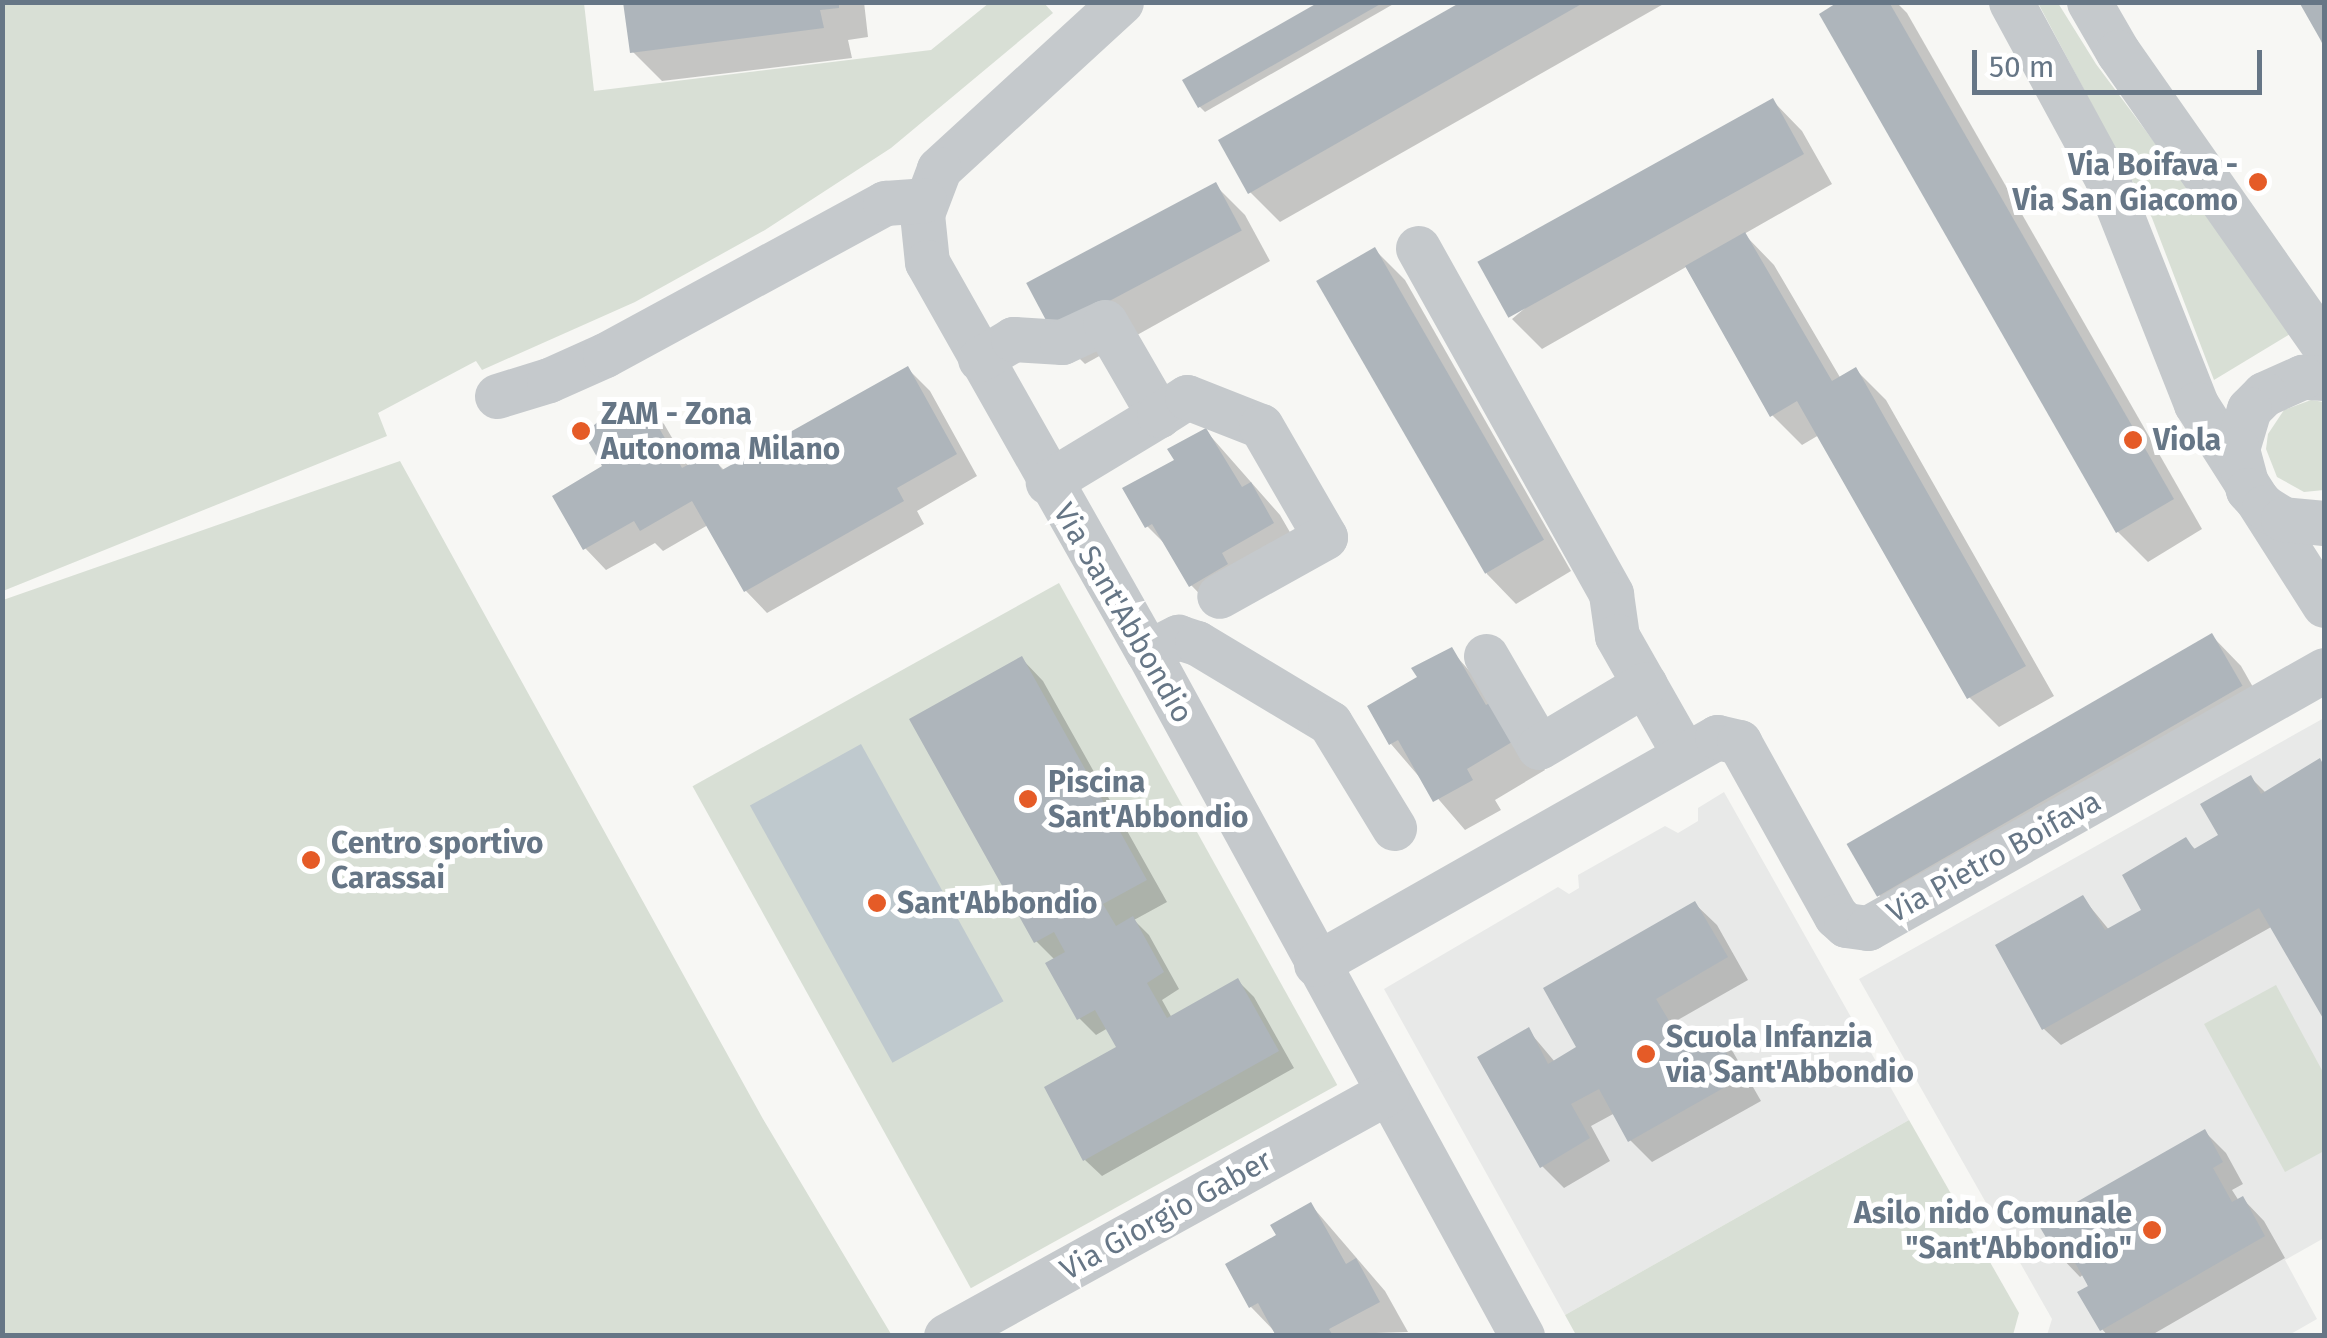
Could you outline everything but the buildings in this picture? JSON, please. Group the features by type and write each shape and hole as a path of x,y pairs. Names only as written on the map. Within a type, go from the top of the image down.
{"street":[{"path":"497,396 549,380 605,355 886,202 924,200 952,154 1121,2"},
{"path":"2010,2 2107,179 2196,404 2324,605"},
{"path":"2088,2 2118,52 2324,346"},
{"name":"Via Sant'Abbondio","path":"924,200 920,227 927,262 1048,482 1148,652 1522,1336"},
{"path":"1418,248 1612,594 1618,636 1684,754"},
{"path":"980,359 1013,339 1062,342 1105,322 1159,415"},
{"path":"2324,378 2281,382 2250,409 2237,450 2248,490 2283,519 2306,525 2324,523"},
{"path":"1048,482 1187,397 1261,426 1325,537 1219,596"},
{"path":"1148,652 1178,638 1196,643 1330,723 1394,828"},
{"path":"1486,656 1539,747 1645,684"},
{"name":"Via Pietro Boifava","path":"1316,964 1720,737 1740,742 1836,916 1846,925 1868,928 2324,670"},
{"name":"Via Giorgio Gaber","path":"968,1330 1386,1093"}],"shaded area":[{"path":"3,2 584,3 594,91 931,50 989,3 1044,3 1053,13 891,148 765,230 635,302 482,370 476,361 378,413 387,436 3,591"},
{"path":"2038,3 2058,3 2096,64 2295,331 2214,380 2152,218"},
{"path":"2311,400 2324,402 2324,490 2304,492 2277,477 2266,449 2268,434 2284,410"},
{"name":"Centro sportivo Carassai","path":"400,461 763,1119 891,1334 3,1335 3,600"},
{"path":"1059,583 1337,1085 971,1288 693,786"},
{"path":"2324,718 2324,1238 2285,1260 2317,1319 2289,1335 2047,1335 2052,1319 1859,979"},
{"name":"Sant'Abbondio","path":"861,744 1004,1001 892,1063 750,806"},
{"name":"Scuola Infanzia via Sant'Abbondio","path":"1724,792 1909,1120 1565,1315 1384,989 1558,887 1569,894 1579,888 1578,875 1665,826 1678,833 1698,821 1698,808"},
{"path":"2276,985 2324,1074 2324,1151 2285,1172 2204,1024"},
{"path":"1909,1120 2019,1313 2013,1335 1576,1335 1565,1315"}],"place":[{"name":"Via Boifava - Via San Giacomo","path":"2258,182"},
{"name":"ZAM - Zona Autonoma Milano","path":"581,431"},
{"name":"Viola","path":"2133,440"},
{"name":"Piscina Sant'Abbondio","path":"1028,799"},
{"name":"Centro sportivo Carassai","path":"311,860"},
{"name":"Sant'Abbondio","path":"877,903"},
{"name":"Scuola Infanzia via Sant'Abbondio","path":"1646,1054"},
{"name":"Asilo nido Comunale \"Sant'Abbondio\"","path":"2152,1230"}]}
